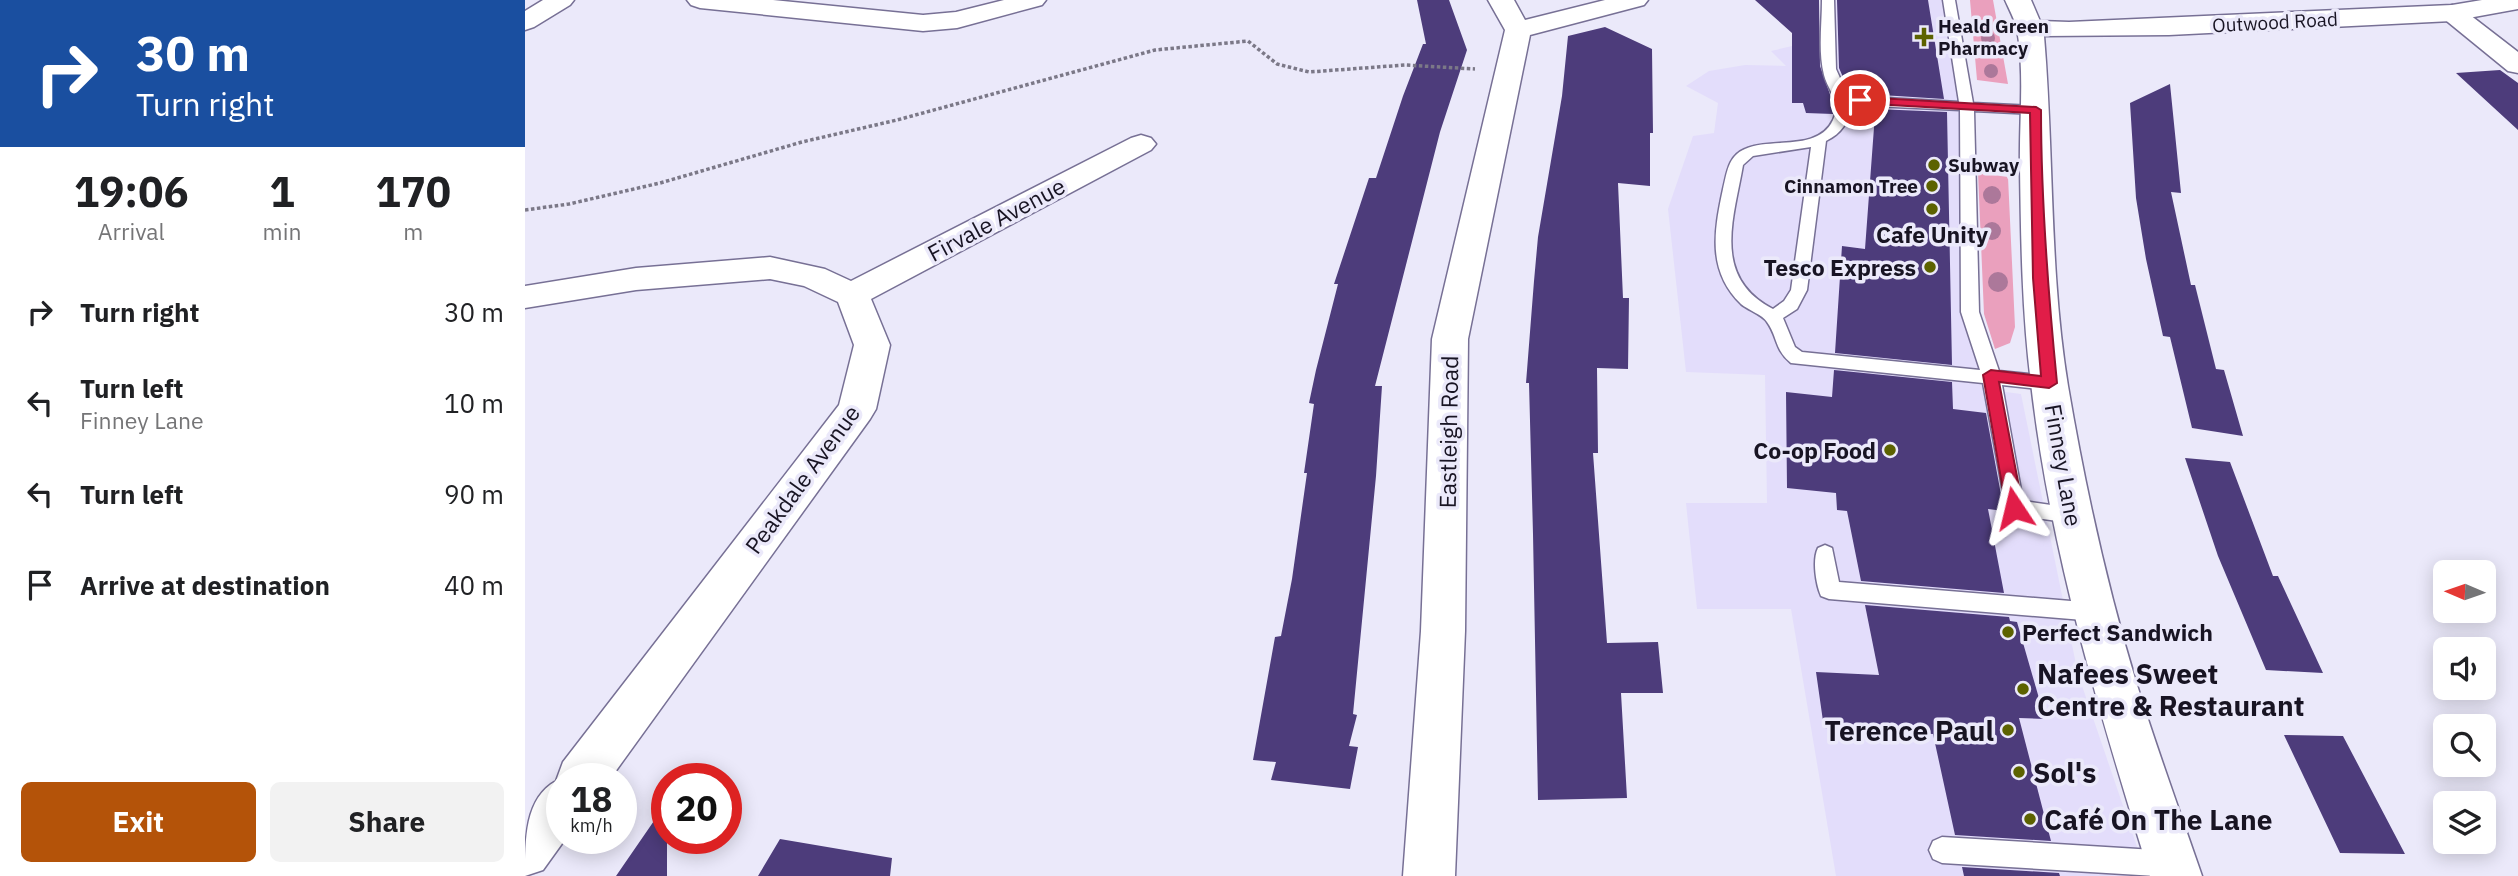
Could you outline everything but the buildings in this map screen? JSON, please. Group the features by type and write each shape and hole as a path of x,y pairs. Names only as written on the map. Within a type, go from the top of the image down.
{"street":[{"path":"525,22 561,0"},
{"path":"700,0 923,23 957,20 1033,0"},
{"path":"1510,15 1635,0"},
{"name":"Outwood Road","path":"2024,14 2069,30 2452,13 2518,1"},
{"path":"2452,13 2518,65"},
{"name":"Finney Lane","path":"2024,14 2036,110 2035,164 2040,278 2049,383 2072,515 2114,684 2174,870"},
{"name":"Eastleigh Road","path":"1429,876 1443,631 1450,339 1507,71 1510,15"},
{"name":"Firvale Avenue","path":"852,295 1141,144"},
{"path":"526,299 636,279 770,268 813,277 852,295"},
{"name":"Peakdale Avenue","path":"592,763 857,409 872,345 852,295"},
{"path":"525,852 546,824"}],"lane":[{"path":"1828,0 1831,77 1843,100 1842,119 1834,131 1819,142 1749,152 1736,163 1721,248 1733,281 1743,298 1774,316 1787,350 1797,358 1991,375 2049,383"},
{"path":"1949,0 1967,107 1967,215 1971,312 1991,375 2014,508 2072,515"},
{"path":"1843,100 2036,110"},
{"path":"1774,316 1791,305 1799,290 1819,142"},
{"path":"1825,554 1829,590 2095,612"},
{"path":"1942,850 2174,870"}],"path":[{"path":"525,210 569,204 660,183 802,142 897,120 1155,50 1248,41 1258,45 1274,64 1301,71 1329,74 1405,65 1507,71"}],"shaded area":[{"path":"1822,0 1949,0 1967,107 1983,389 2021,394 2078,674 2147,876 1836,876 1791,609 1697,609 1686,503 1767,503 1765,375 1686,372 1668,209 1693,136 1714,133 1718,103 1686,86 1709,71 1745,65 1786,66 1771,51 1801,44 1823,47"},
{"path":"1970,0 1993,0 2008,84 1977,80"},
{"path":"1978,173 2008,177 2015,327 2010,343 1995,349 1984,314"}],"place":[{"name":"Heald Green Pharmacy","path":"1924,37"},
{"name":"Subway","path":"1934,165"},
{"name":"Cinnamon Tree","path":"1932,186"},
{"name":"Cafe Unity","path":"1932,209"},
{"name":"Tesco Express","path":"1930,267"},
{"name":"Co-op Food","path":"1890,450"},
{"name":"Perfect Sandwich","path":"2008,632"},
{"name":"Nafees Sweet Centre & Restaurant","path":"2023,689"},
{"name":"Terence Paul","path":"2008,730"},
{"name":"Sol's","path":"2019,772"},
{"name":"Café On The Lane","path":"2030,819"}],"route":[{"path":"1860,100 2036,110 2035,164 2040,278 2049,383 1991,375 2014,508"}]}
